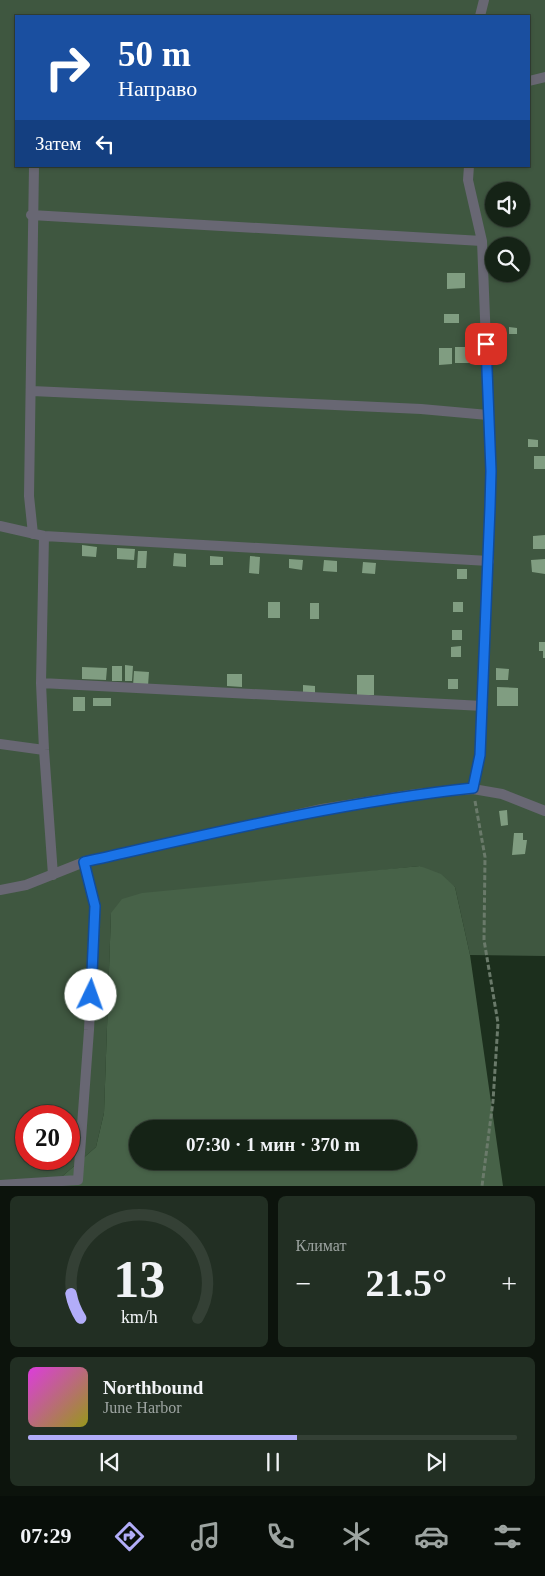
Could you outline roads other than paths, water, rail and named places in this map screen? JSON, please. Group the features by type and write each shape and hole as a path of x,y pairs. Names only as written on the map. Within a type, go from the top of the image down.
{"lane":[{"path":"480,15 484,0"},
{"path":"530,81 545,76"},
{"path":"33,534 29,496 32,391 31,215 34,167"},
{"path":"469,167 468,180 482,241 491,471 483,706 480,755 473,788"},
{"path":"31,215 482,241"},
{"path":"32,391 421,409 488,415"},
{"path":"0,526 44,536 489,562"},
{"path":"44,536 42,683 44,750 53,875"},
{"path":"42,683 483,706"},
{"path":"0,744 44,750"},
{"path":"0,890 26,885 84,862 322,809 416,794 473,788 502,794 545,811"},
{"path":"0,1186 78,1180 89,1030 95,906 84,862"}]}
